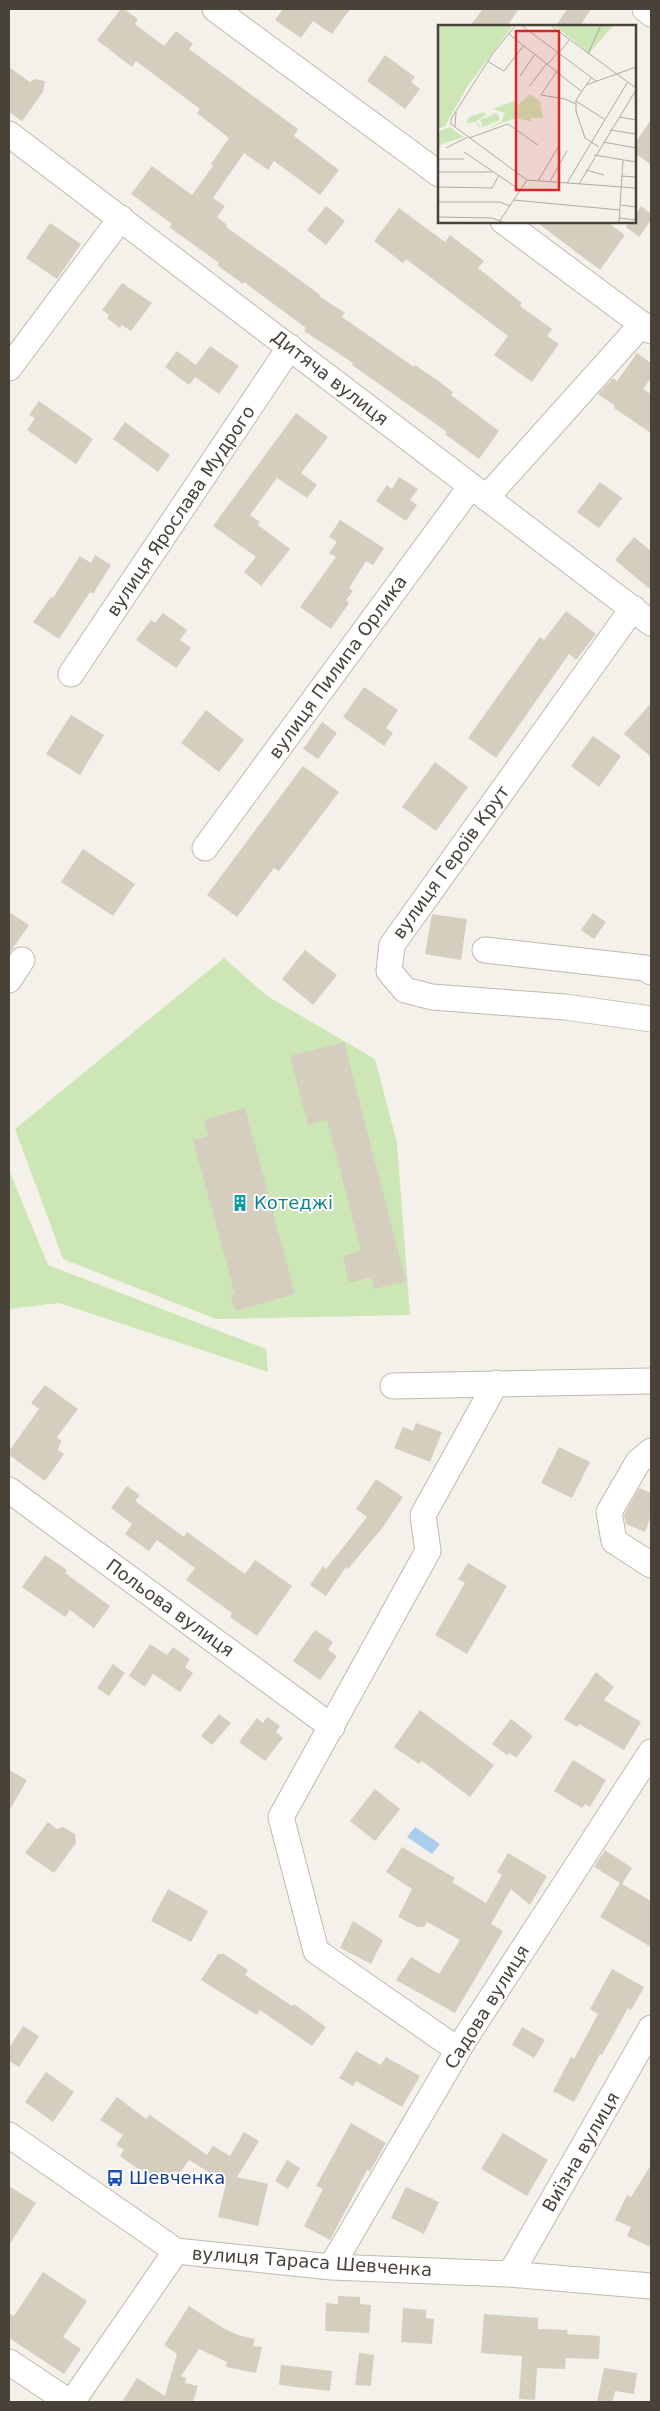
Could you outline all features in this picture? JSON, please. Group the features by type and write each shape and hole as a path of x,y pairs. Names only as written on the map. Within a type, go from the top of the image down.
{"street":[{"path":"215,9 438,173"},
{"path":"644,9 651,14"},
{"name":"Дитяча вулиця","path":"9,134 642,616"},
{"path":"9,368 121,218"},
{"path":"504,222 646,327"},
{"name":"вулиця Пилипа Орлика","path":"206,848 478,492 646,327"},
{"name":"вулиця Ярослава Мудрого","path":"71,674 290,347"},
{"name":"вулиця Героїв Крут","path":"642,616 392,945 389,971 405,990 432,997 565,1007 651,1019"},
{"path":"485,950 645,968 651,972"},
{"path":"393,1386 651,1381"},
{"path":"458,2050 316,1951 281,1817 428,1551 423,1515 496,1383"},
{"path":"651,1451 638,1462 609,1512 614,1541 651,1565"},
{"name":"Польова вулиця","path":"9,1490 332,1727"},
{"name":"Садова вулиця","path":"331,2267 458,2050 651,1752"},
{"name":"Виїзна вулиця","path":"508,2274 515,2266 651,2028"},
{"name":"вулиця Тараса Шевченка","path":"9,2135 176,2251 331,2267 508,2274 651,2286"},
{"path":"9,2362 70,2402 176,2251"}],"green space":[{"path":"224,958 267,996 375,1059 397,1143 410,1315 216,1319 63,1259 15,1129"},
{"path":"9,1170 48,1265 266,1349 268,1372 59,1303 9,1309"}],"water":[{"path":"415,1827 440,1844 432,1854 407,1837"}],"building":[{"path":"121,9 124,9 138,19 135,24 164,46 176,31 193,44 189,49 298,129 294,136 339,170 320,195 274,161 268,170 244,153 213,198 225,206 217,217 227,225 226,227 345,313 342,317 414,367 415,365 434,378 453,392 451,395 499,431 479,459 445,434 447,432 352,365 353,363 304,331 306,328 244,282 243,284 217,265 219,263 169,227 172,224 131,194 152,166 192,195 213,166 211,164 229,138 197,113 200,109 136,61 132,67 97,40"},
{"path":"283,9 350,9 332,34 313,21 301,38 275,20"},
{"path":"483,9 519,9 508,25 471,25"},
{"path":"567,9 591,9 581,25 557,25"},
{"path":"385,55 415,77 411,82 420,89 405,109 367,81"},
{"path":"9,67 30,82 34,79 45,81 43,92 22,121 9,112"},
{"path":"651,120 651,165 635,153 635,143"},
{"path":"326,206 345,221 326,245 307,230"},
{"path":"641,206 651,214 651,220 639,237 626,227 629,222 635,222 635,215"},
{"path":"399,208 445,242 450,235 484,261 478,268 522,303 520,306 552,329 547,336 559,344 532,382 494,355 508,336 406,259 403,263 374,241"},
{"path":"536,222 607,222 625,235 600,270"},
{"path":"50,223 81,244 57,279 26,258"},
{"path":"122,283 152,303 131,331 122,325 120,328 107,318 109,315 102,310"},
{"path":"210,346 239,366 219,394 195,377 189,385 165,367 177,351 196,365"},
{"path":"637,353 651,363 651,378 643,389 651,394 651,433 614,408 615,406 598,394 613,378 617,381"},
{"path":"39,401 93,439 76,464 27,430 35,418 29,415"},
{"path":"296,413 328,437 301,473 317,485 307,498 277,478 250,515 260,522 258,525 290,549 261,586 244,572 256,557 213,526"},
{"path":"125,422 170,455 158,472 113,439"},
{"path":"399,477 418,489 410,500 417,505 406,521 376,501 387,485 392,489"},
{"path":"600,482 622,498 599,528 577,512"},
{"path":"340,520 384,548 373,565 366,561 349,588 353,591 346,600 349,603 331,629 300,607 336,557 329,553 337,542 329,537"},
{"path":"634,537 651,551 651,590 615,560"},
{"path":"95,555 111,565 93,594 90,592 59,639 33,622 51,597 53,598 80,556 91,563"},
{"path":"566,611 596,634 576,660 569,654 496,758 468,738 540,637 544,640"},
{"path":"163,613 187,630 180,640 191,648 176,668 136,640 151,620 155,623"},
{"path":"364,687 398,710 386,728 393,733 384,746 343,717"},
{"path":"651,703 651,757 624,734"},
{"path":"206,710 244,740 219,772 181,743"},
{"path":"71,715 104,735 80,775 46,754"},
{"path":"322,722 337,733 318,759 303,749"},
{"path":"593,736 621,756 599,787 571,766"},
{"path":"435,762 468,787 436,831 402,807"},
{"path":"303,766 339,792 279,871 274,868 237,917 207,895"},
{"path":"83,849 135,884 113,916 61,882"},
{"path":"9,912 29,925 9,954"},
{"path":"593,913 606,922 594,939 581,930"},
{"path":"432,914 467,919 461,960 425,954"},
{"path":"305,950 337,975 313,1005 282,979"},
{"path":"344,1042 406,1281 374,1289 371,1277 349,1283 343,1256 361,1251 327,1120 308,1125 290,1056"},
{"name":"Котеджі","path":"245,1108 295,1294 235,1311 231,1295 235,1294 193,1140 208,1136 204,1120"},
{"path":"45,1385 78,1409 57,1437 61,1441 58,1450 64,1454 45,1481 9,1455 9,1451 39,1409 31,1403"},
{"path":"416,1423 442,1432 430,1462 394,1448 403,1427 413,1431"},
{"path":"559,1447 590,1462 572,1498 541,1483"},
{"path":"376,1479 403,1497 383,1527 348,1569 346,1567 326,1596 310,1585 323,1566 326,1569 367,1517 356,1509"},
{"path":"127,1486 140,1495 135,1501 184,1537 187,1532 245,1574 255,1560 292,1586 257,1636 230,1617 232,1613 186,1580 195,1568 157,1540 149,1551 125,1534 132,1524 111,1508"},
{"path":"639,1488 651,1493 651,1516 645,1532 626,1524 624,1515"},
{"path":"45,1555 67,1570 65,1573 110,1606 94,1628 70,1610 65,1617 22,1587"},
{"path":"468,1563 507,1586 467,1654 435,1635 465,1583 458,1579"},
{"path":"315,1630 333,1642 328,1650 337,1656 320,1680 293,1661"},
{"path":"150,1644 167,1655 173,1647 190,1659 185,1667 193,1673 180,1692 153,1674 145,1687 129,1676"},
{"path":"113,1664 125,1673 109,1696 97,1688"},
{"path":"596,1672 614,1687 604,1700 641,1722 624,1750 579,1724 577,1727 564,1719"},
{"path":"420,1710 494,1765 470,1797 422,1761 419,1764 394,1747"},
{"path":"219,1714 231,1723 212,1745 201,1736"},
{"path":"267,1717 280,1726 276,1732 283,1738 265,1761 239,1742 257,1718 263,1723"},
{"path":"511,1719 533,1736 516,1758 510,1753 507,1755 492,1744"},
{"path":"573,1760 606,1780 590,1807 585,1804 582,1808 554,1791"},
{"path":"9,1770 27,1780 9,1811"},
{"path":"375,1789 400,1809 375,1841 350,1821"},
{"path":"48,1822 57,1829 63,1827 75,1834 76,1843 54,1873 25,1853"},
{"path":"402,1847 455,1878 452,1882 486,1903 502,1875 497,1872 508,1853 547,1876 530,1905 511,1889 491,1924 503,1931 455,2013 396,1980 411,1957 439,1974 460,1940 427,1922 424,1927 418,1927 398,1917 412,1889 386,1872"},
{"path":"605,1850 632,1868 622,1884 651,1901 651,1947 600,1917 620,1883 594,1867"},
{"path":"168,1889 208,1911 191,1942 151,1921"},
{"path":"353,1921 383,1940 371,1964 340,1948"},
{"path":"218,1954 224,1954 248,1970 245,1975 292,2006 294,2004 326,2027 312,2046 260,2010 257,2015 201,1980"},
{"path":"612,1969 644,1987 631,2010 628,2008 602,2055 600,2054 574,2102 553,2091 571,2057 574,2059 598,2014 590,2009"},
{"path":"23,2026 39,2036 19,2067 9,2061 9,2048"},
{"path":"522,2027 545,2040 534,2058 512,2045"},
{"path":"356,2051 381,2065 386,2057 420,2076 402,2107 356,2081 353,2086 339,2078"},
{"path":"46,2072 74,2092 53,2122 25,2102"},
{"path":"117,2097 146,2119 150,2115 207,2155 213,2146 230,2156 244,2132 259,2141 237,2177 268,2184 258,2226 218,2217 226,2183 189,2160 179,2174 175,2171 164,2187 120,2156 124,2150 116,2145 123,2135 100,2120"},
{"path":"351,2123 386,2143 370,2171 367,2170 330,2240 304,2226 323,2189 316,2186"},
{"path":"503,2133 548,2160 527,2196 481,2169"},
{"path":"287,2160 300,2168 288,2189 275,2181"},
{"path":"651,2165 651,2247 627,2236 631,2227 615,2220 627,2195 631,2197"},
{"path":"9,2186 36,2203 9,2245"},
{"path":"406,2187 439,2202 424,2234 391,2218"},
{"path":"43,2272 87,2301 63,2337 81,2349 64,2374 9,2338 9,2313 14,2316"},
{"path":"338,2296 360,2297 360,2304 371,2305 369,2333 325,2331 326,2303 338,2304"},
{"path":"189,2306 223,2328 238,2335 255,2339 253,2346 262,2347 256,2373 226,2367 227,2362 199,2349 181,2376 186,2378 185,2383 198,2386 193,2402 122,2402 137,2378 165,2396 177,2354 164,2345"},
{"path":"403,2308 426,2310 426,2318 434,2319 432,2344 401,2342"},
{"path":"484,2314 538,2318 538,2329 568,2330 567,2334 600,2336 599,2359 566,2358 565,2369 537,2368 535,2400 519,2399 522,2356 481,2353"},
{"path":"359,2353 374,2355 371,2386 355,2385"},
{"path":"281,2365 332,2371 330,2391 279,2385"},
{"path":"604,2368 637,2373 634,2394 615,2391 612,2402 597,2402"}],"place":[{"name":"Котеджі","path":"240,1203"},
{"name":"Шевченка","path":"115,2178"}]}
